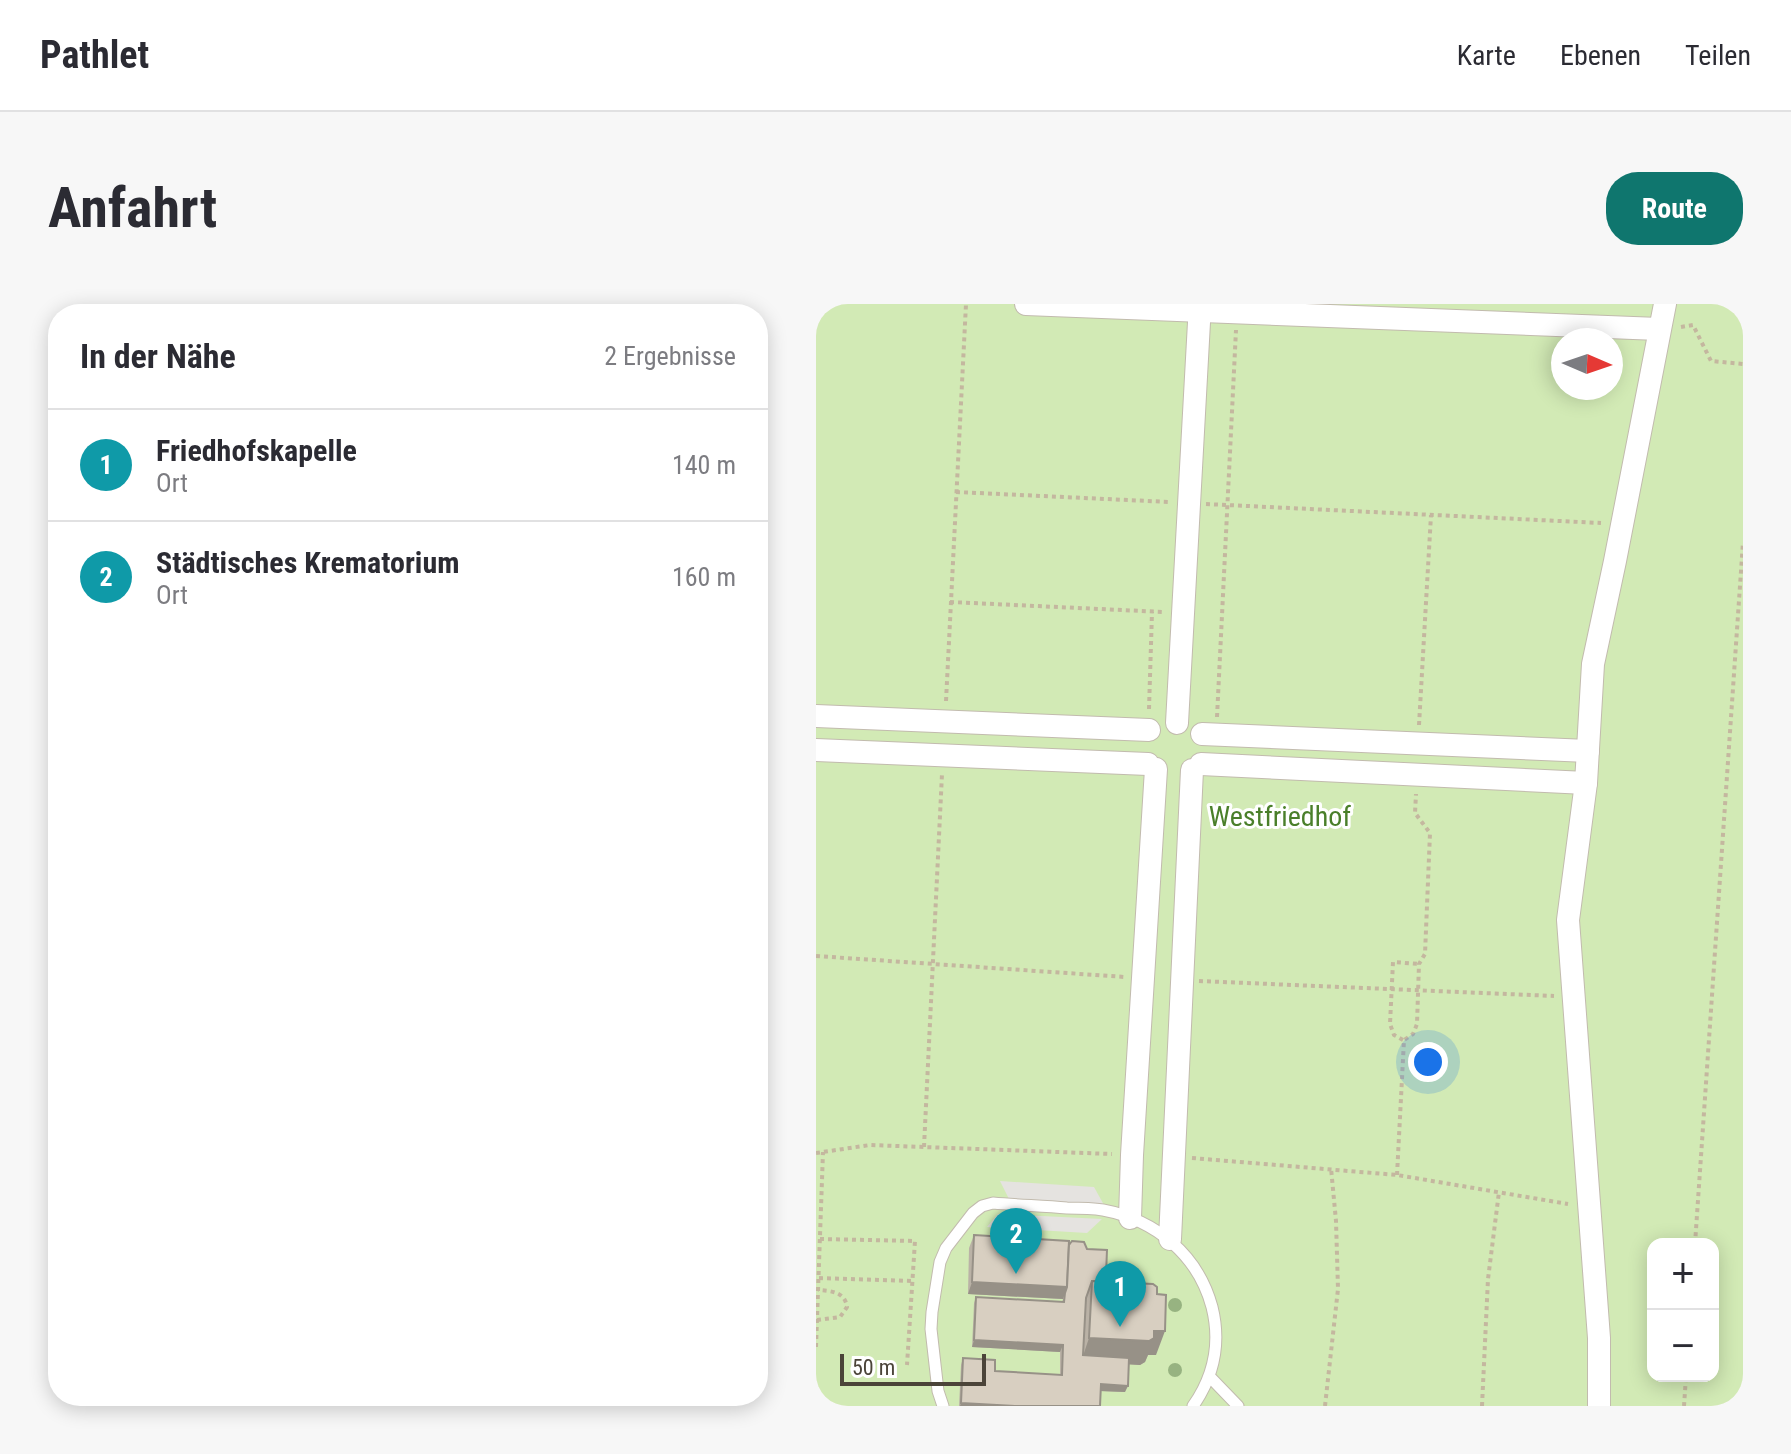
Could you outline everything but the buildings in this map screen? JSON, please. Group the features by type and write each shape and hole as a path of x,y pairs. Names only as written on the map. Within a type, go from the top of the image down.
{"street":[{"path":"1026,304 1200,308 1659,329"},
{"path":"1599,1406 1599,1338 1591,1207 1568,920 1586,783 1593,664 1665,304"},
{"path":"1177,723 1200,308"},
{"path":"816,716 1149,730 1157,725 1177,723 1209,734 1588,751"},
{"path":"1130,1218 1152,767 1141,750 1149,730"},
{"path":"816,750 1152,767 1184,774 1206,756 1209,734"},
{"path":"1196,767 1586,783"},
{"path":"1170,1239 1196,767"}],"lane":[{"path":"943,1406 938,1391 931,1329 943,1252 976,1210 989,1204 1099,1210 1130,1218 1170,1239 1195,1268 1211,1304 1216,1340 1210,1377 1193,1406"},
{"path":"1210,1377 1238,1406"}],"path":[{"path":"1209,734 1227,505 1237,312"},
{"path":"1659,329 1693,325 1711,361 1743,364"},
{"path":"956,492 1622,524"},
{"path":"1418,745 1431,515"},
{"path":"1695,1238 1743,542"},
{"path":"950,602 1183,613"},
{"path":"1149,730 1152,612"},
{"path":"1404,1040 1413,1034 1417,1024 1419,964 1425,954 1430,833 1415,813"},
{"path":"816,956 1143,978"},
{"path":"1404,1040 1394,1035 1390,1024 1393,962 1419,964"},
{"path":"1182,980 1573,997"},
{"path":"1397,1175 1404,1040"},
{"path":"816,1153 870,1145 1132,1155"},
{"path":"816,1347 823,1152"},
{"path":"1174,1156 1397,1175 1591,1207"},
{"path":"1325,1406 1338,1289 1331,1168"},
{"path":"1482,1406 1488,1279 1499,1192"},
{"path":"820,1239 915,1241 907,1365"},
{"path":"819,1278 912,1281"},
{"path":"817,1320 840,1317 847,1307 842,1295 818,1290"},
{"path":"1684,1406 1686,1382"},
{"path":"816,1390 821,1406"}],"green space":[{"name":"Westfriedhof","path":"816,304 1743,304 1743,1406 816,1406"}],"shaded area":[{"path":"1000,1181 1094,1187 1104,1205 1009,1199"},
{"path":"998,1214 1102,1219 1087,1233 987,1227"}],"place":[{"name":"Städtisches Krematorium","path":"1016,1274"},
{"name":"Friedhofskapelle","path":"1120,1327"}]}
